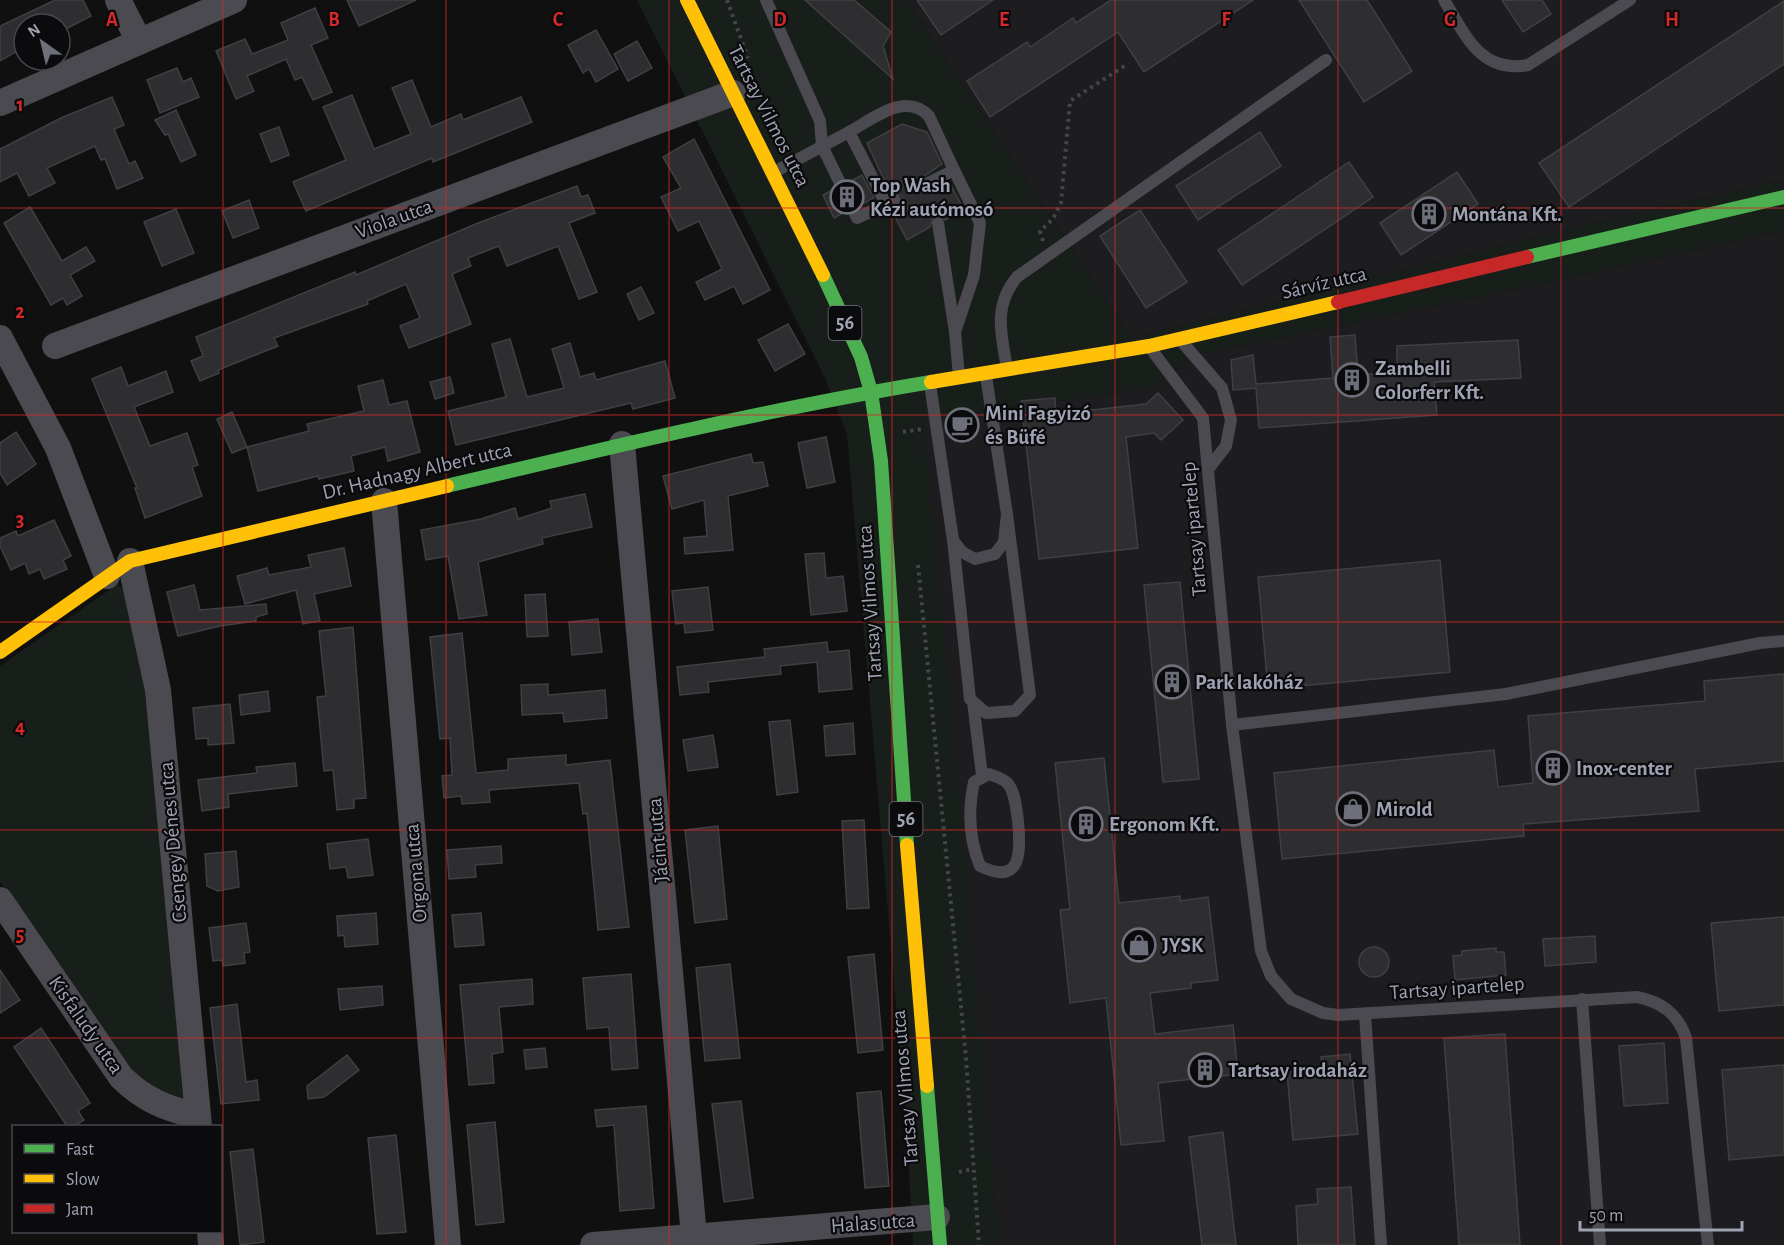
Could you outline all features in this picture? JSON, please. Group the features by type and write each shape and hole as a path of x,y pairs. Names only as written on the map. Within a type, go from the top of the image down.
{"street":[{"path":"118,0 139,41"},
{"path":"0,103 234,0"},
{"name":"Tartsay Vilmos utca","path":"687,0 774,172 861,357 871,392 882,461 909,873 940,1245"},
{"name":"Viola utca","path":"55,346 733,93"},
{"name":"Sárvíz utca","path":"871,392 1149,346 1784,197"},
{"path":"0,338 58,448 107,576"},
{"name":"Dr. Hadnagy Albert utca","path":"0,652 130,561 622,444 871,392"},
{"name":"Jácint utca","path":"622,444 694,1236"},
{"name":"Orgona utca","path":"384,501 448,1245"},
{"name":"Csengey Dénes utca","path":"130,561 158,690 199,1121"},
{"name":"Kisfaludy utca","path":"0,900 121,1077 140,1095 199,1121"},
{"name":"Halas utca","path":"593,1245 937,1217"}],"lane":[{"path":"766,0 820,121 822,146 841,185"},
{"path":"1447,1 1474,48 1486,59 1501,66 1515,67 1528,65 1630,0"},
{"path":"1007,368 999,322 1003,299 1017,277 1326,60"},
{"path":"774,172 898,106 916,106 929,116 980,223 974,275 955,332"},
{"path":"849,132 891,202 857,219 853,209"},
{"path":"926,184 954,170"},
{"path":"938,223 955,332 959,377"},
{"path":"1179,339 1222,388 1231,420 1226,446 1209,468"},
{"name":"Tartsay ipartelep","path":"1149,346 1203,418 1232,725 1251,887 1265,964 1280,990 1306,1007 1338,1015 1582,999 1637,997 1651,1000 1675,1016 1686,1038 1708,1245"},
{"path":"930,383 953,540 970,699 986,713 1015,711 1030,695 986,372"},
{"path":"953,540 962,552 975,559 994,554 1004,542 1007,514"},
{"path":"1232,725 1506,694 1784,640"},
{"path":"973,702 982,776"},
{"path":"989,774 1008,783 1015,797 1021,851 1015,864 1006,871 993,872 980,866 974,852 969,807 974,782 982,776 989,774"},
{"path":"1582,999 1600,1245"},
{"path":"1365,1014 1381,1245"}],"path":[{"path":"1048,254 1040,231 1053,219 1061,203 1070,101 1126,65"},
{"path":"973,1169 979,1245"}],"shaded area":[{"path":"637,0 907,0 1131,338 1542,235 1784,180 1784,230 1522,288 1199,354 1151,388 923,420 947,658 999,1245 913,1245 906,1122 847,434 824,376"},
{"path":"907,0 1784,0 1784,180 1542,235 1131,338"},
{"path":"1784,230 1784,1245 999,1245 923,420 1151,388 1199,354 1522,288"},
{"path":"118,584 123,590 141,648 191,1106 159,1098 121,1060 0,882 0,666"}],"building":[{"path":"55,0 83,0 91,16 72,26 72,12 30,12"},
{"path":"347,0 416,0 359,26"},
{"path":"805,0 854,0 891,32 883,46 893,79"},
{"path":"917,0 993,0 941,35"},
{"path":"1111,0 1253,0 1144,72 1118,32 990,117 967,81 1027,42 1030,47 1073,18 1076,23"},
{"path":"1299,0 1367,0 1412,71 1364,102"},
{"path":"1502,0 1542,0 1551,14 1523,32"},
{"path":"1784,1 1784,64 1569,207 1539,163"},
{"path":"315,8 328,38 311,45 332,92 313,100 302,77 295,80 286,59 247,76 254,91 236,99 216,51 245,39 252,54 288,40 281,23"},
{"path":"12,20 12,54 0,61 0,26"},
{"path":"596,30 618,69 596,82 589,69 583,73 568,45"},
{"path":"637,41 652,68 628,81 614,54"},
{"path":"177,68 183,82 191,78 199,97 160,113 147,80"},
{"path":"412,80 431,127 461,114 463,120 521,97 532,122 433,162 432,158 306,211 293,182 346,160 323,107 352,95 374,149 411,134 392,88"},
{"path":"112,97 124,125 114,129 129,164 135,161 143,178 117,189 105,159 101,160 95,146 47,168 55,183 29,196 17,173 0,182 0,149 61,118"},
{"path":"176,110 196,155 181,162 168,134 165,135 155,120"},
{"path":"902,124 927,132 942,164 920,179 919,188 929,192 949,182 964,210 945,220 940,215 933,216 930,227 907,240 892,211 901,205 903,197 896,192 890,193 867,143"},
{"path":"279,127 289,155 271,162 260,134"},
{"path":"1260,132 1281,166 1198,220 1176,186"},
{"path":"694,139 770,290 743,304 734,286 705,300 696,282 722,269 699,221 678,231 661,197 681,188 663,157"},
{"path":"1349,162 1373,197 1242,285 1218,250"},
{"name":"Montána Kft.","path":"1457,172 1478,204 1401,255 1380,223"},
{"name":"Top Wash Kézi autómosó","path":"862,175 874,198 860,205 854,201 849,202 845,212 834,218 823,195 834,189 840,193 845,192 849,182"},
{"path":"577,186 581,197 588,195 595,213 569,223 597,292 579,299 558,246 507,266 499,246 468,258 471,266 452,274 471,324 409,348 400,326 420,318 406,284 367,301 368,304 274,338 278,346 218,370 219,373 200,381 191,361 203,356 196,337 355,272 356,275 478,223"},
{"path":"249,200 259,228 233,238 222,211"},
{"path":"30,207 62,261 86,247 95,261 70,275 82,296 67,305 63,298 51,305 4,223"},
{"path":"176,209 194,253 162,266 144,222"},
{"path":"1140,210 1187,282 1146,308 1100,236"},
{"path":"641,287 654,313 639,320 627,294"},
{"path":"788,324 805,354 775,371 758,340"},
{"name":"Zambelli Colorferr Kft.","path":"1355,335 1358,375 1397,372 1397,346 1518,340 1521,378 1434,382 1437,415 1259,428 1256,388 1233,390 1231,360 1253,355 1256,384 1333,378 1330,337"},
{"path":"510,339 527,397 564,388 552,349 570,343 580,377 594,373 596,380 665,361 675,398 633,409 631,403 456,445 448,411 506,397 492,344"},
{"path":"121,367 128,386 166,371 173,392 134,407 150,446 187,433 198,465 192,467 202,496 145,518 135,488 137,488 92,379"},
{"path":"450,377 454,393 435,399 430,382"},
{"path":"383,380 389,405 407,401 420,452 388,461 385,447 351,456 354,471 319,479 318,476 258,491 247,447 309,431 307,424 364,411 358,386"},
{"path":"1158,393 1183,420 1161,440 1154,433 1126,437 1138,548 1039,559 1021,401 1055,398 1056,414 1146,404"},
{"path":"232,412 247,447 232,453 217,419"},
{"path":"16,432 36,464 7,485 0,473 0,443"},
{"path":"826,437 835,482 807,488 798,443"},
{"path":"751,454 753,463 763,462 768,486 728,496 733,550 685,554 684,538 707,536 704,500 672,509 663,476"},
{"path":"585,494 592,527 542,538 543,544 478,562 487,615 459,619 448,556 426,560 421,530 481,519 515,508 518,519 552,508 550,501"},
{"path":"54,520 71,556 63,560 67,569 44,579 40,569 29,574 25,563 11,570 0,546 0,538 16,531 18,536"},
{"path":"344,548 351,586 314,594 320,621 303,624 296,590 245,604 237,576 267,568 269,575 311,567 308,555"},
{"path":"824,553 826,578 843,576 847,611 811,615 805,554"},
{"path":"1440,560 1450,672 1268,689 1258,577"},
{"name":"Park lakóház","path":"1180,582 1199,779 1163,782 1144,585"},
{"path":"194,585 200,610 266,604 267,614 256,617 256,621 220,626 178,636 167,592"},
{"path":"708,587 713,630 685,633 684,623 676,624 672,591"},
{"path":"545,594 548,636 527,637 525,595"},
{"path":"598,619 602,652 572,655 569,622"},
{"path":"353,627 366,798 354,799 354,808 337,810 333,770 324,771 317,697 326,696 319,631"},
{"path":"462,633 476,773 508,770 508,759 566,755 566,765 610,760 629,927 598,930 587,813 583,814 579,783 489,790 490,802 462,804 461,796 444,798 442,776 452,775 450,738 440,739 430,637"},
{"path":"827,642 828,652 849,650 852,689 819,692 817,662 780,666 781,674 708,682 709,692 680,695 677,667 765,657 764,649"},
{"path":"1784,674 1784,761 1695,769 1699,811 1523,824 1524,836 1282,859 1274,773 1494,750 1498,787 1533,783 1528,716 1705,701 1704,681"},
{"path":"548,684 548,695 605,690 607,718 564,722 563,713 522,715 521,685"},
{"path":"268,691 270,711 241,715 239,695"},
{"path":"230,704 234,743 208,745 208,738 196,739 193,708"},
{"path":"790,720 798,792 777,795 769,722"},
{"path":"853,723 855,754 826,756 824,726"},
{"path":"713,735 718,767 688,771 683,740"},
{"path":"1104,758 1119,903 1180,896 1180,901 1208,897 1218,980 1191,983 1191,988 1150,993 1155,1034 1233,1025 1238,1074 1158,1083 1164,1141 1121,1145 1106,998 1070,1003 1060,910 1070,909 1055,763"},
{"path":"295,763 297,786 228,794 229,807 202,811 198,780 257,773 256,767"},
{"path":"864,820 869,908 847,909 842,821"},
{"path":"718,826 727,919 695,923 685,830"},
{"path":"368,839 373,875 348,878 346,867 330,869 327,844"},
{"path":"501,846 502,863 475,865 476,877 449,879 447,850"},
{"path":"236,851 239,887 218,891 207,886 205,854"},
{"path":"376,913 378,944 345,947 344,935 338,936 337,916"},
{"path":"481,913 484,945 455,947 452,915"},
{"path":"1784,917 1784,1005 1719,1011 1711,923"},
{"path":"246,923 250,952 244,953 245,963 223,966 222,960 213,961 209,928"},
{"path":"1595,936 1596,962 1545,966 1543,939"},
{"path":"1374,947 1385,951 1389,962 1385,973 1374,977 1363,973 1359,962 1363,951"},
{"path":"1496,948 1496,952 1504,952 1506,975 1455,980 1453,956 1462,955 1462,951"},
{"path":"874,954 883,1050 858,1053 848,957"},
{"path":"730,964 740,1058 705,1061 696,968"},
{"path":"0,970 20,1000 0,1013"},
{"path":"631,974 638,1068 612,1070 609,1027 587,1029 583,978"},
{"path":"532,979 533,1004 499,1007 503,1052 492,1054 494,1083 469,1085 460,985"},
{"path":"382,986 383,1005 340,1010 338,989"},
{"path":"237,1004 246,1082 257,1080 259,1100 221,1104 210,1008"},
{"path":"41,1028 90,1103 78,1111 84,1120 76,1125 66,1125 14,1047"},
{"path":"1505,1034 1520,1245 1459,1245 1444,1038"},
{"path":"1664,1043 1668,1103 1624,1106 1619,1046"},
{"path":"545,1048 547,1067 526,1069 524,1050"},
{"path":"1350,1054 1358,1134 1293,1140 1287,1072 1322,1069 1321,1057"},
{"path":"347,1055 359,1070 324,1097 308,1099 307,1086"},
{"path":"1784,1065 1784,1155 1729,1160 1722,1070"},
{"path":"881,1091 889,1186 865,1188 857,1093"},
{"path":"741,1101 753,1198 724,1202 712,1104"},
{"path":"646,1106 654,1208 620,1211 614,1125 597,1127 595,1110"},
{"path":"495,1122 504,1222 476,1225 467,1125"},
{"path":"1223,1132 1236,1245 1202,1245 1189,1137"},
{"path":"396,1135 406,1232 377,1234 368,1138"},
{"path":"253,1149 264,1242 240,1245 230,1152"},
{"path":"1351,1187 1355,1245 1298,1245 1296,1206 1318,1204 1317,1189"}],"traffic: fast":[{"path":"1527,257 1784,197"},
{"path":"823,275 861,357 871,392 881,461 907,845"},
{"path":"447,486 748,417 931,382"},
{"path":"927,1086 940,1245"}],"traffic: slow":[{"path":"687,0 823,275"},
{"path":"931,382 1149,346 1338,302"},
{"path":"0,652 130,561 447,486"},
{"path":"907,845 927,1086"}],"traffic: jam":[{"path":"1338,302 1527,257"}],"place":[{"name":"Top Wash Kézi autómosó","path":"847,197"},
{"name":"Montána Kft.","path":"1429,214"},
{"name":"Zambelli Colorferr Kft.","path":"1352,380"},
{"name":"Mini Fagyizó és Büfé","path":"962,425"},
{"name":"Park lakóház","path":"1172,682"},
{"name":"Inox-center","path":"1553,768"},
{"name":"Mirold","path":"1353,809"},
{"name":"Ergonom Kft.","path":"1086,824"},
{"name":"JYSK","path":"1139,945"},
{"name":"Tartsay irodaház","path":"1205,1070"}]}
